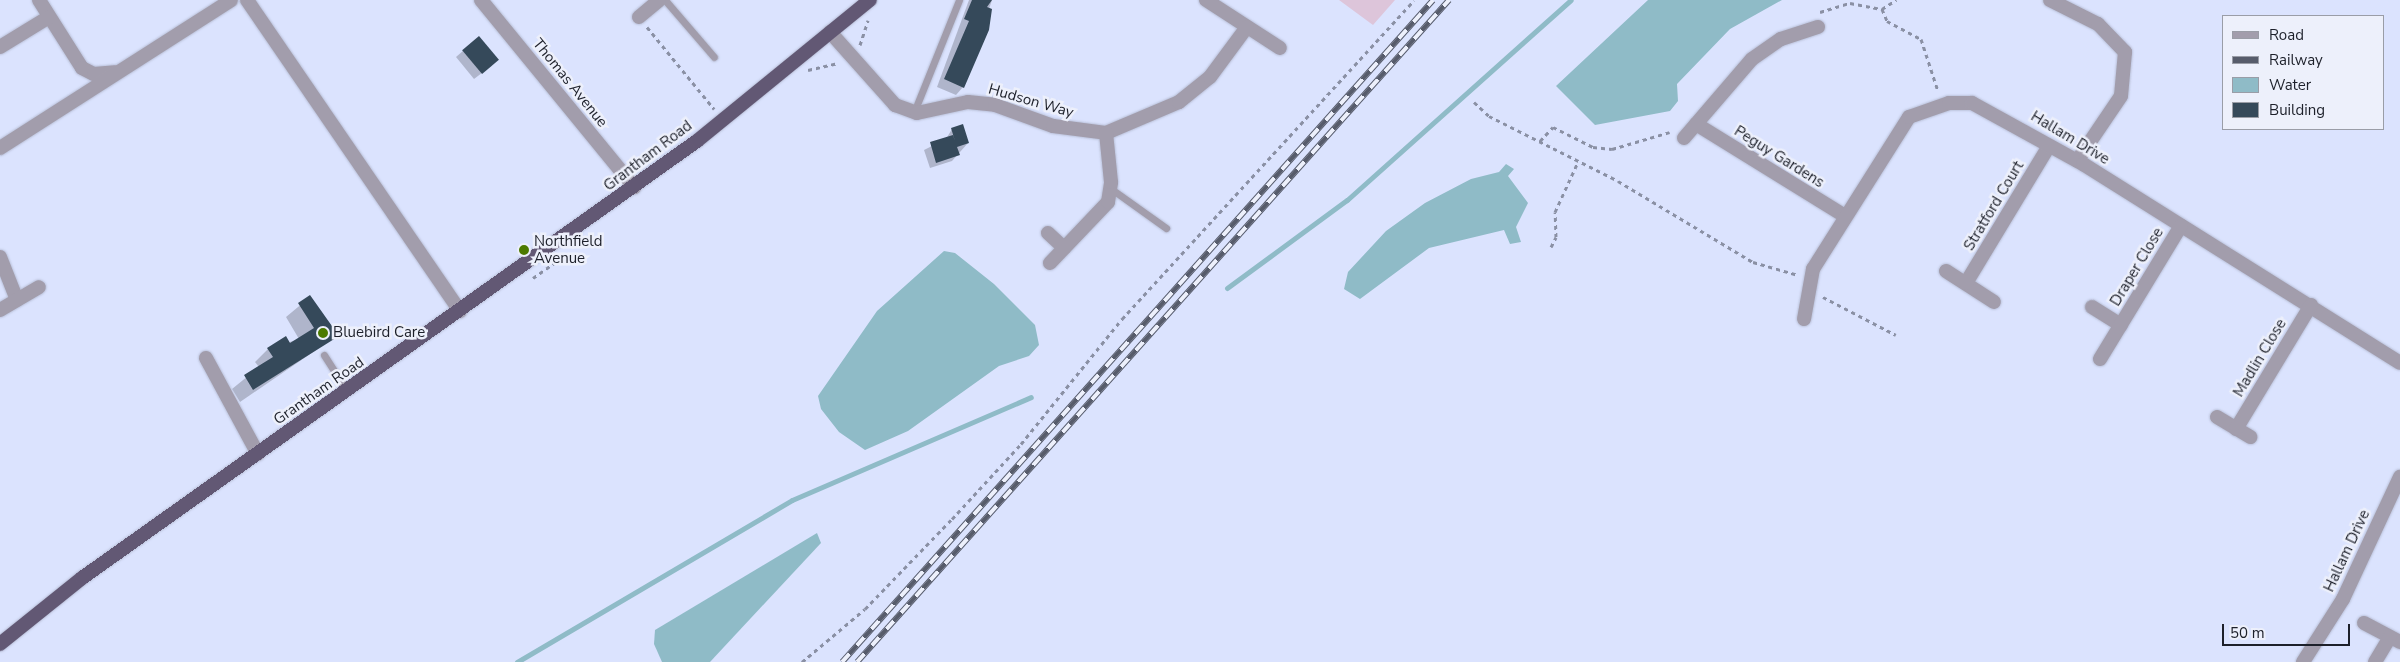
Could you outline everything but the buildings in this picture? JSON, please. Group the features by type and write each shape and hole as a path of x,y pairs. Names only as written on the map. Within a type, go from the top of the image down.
{"highway":[{"name":"Grantham Road","path":"0,644 82,578 634,187 723,120 870,0"}],"street":[{"path":"39,0 82,68 107,75 123,70"},
{"path":"0,148 231,0"},
{"path":"247,0 460,311"},
{"name":"Thomas Avenue","path":"481,0 634,187"},
{"path":"638,17 659,0"},
{"path":"1206,0 1280,48"},
{"path":"2050,0 2098,24 2126,52 2121,96 2077,161"},
{"path":"0,47 49,18"},
{"path":"1050,263 1108,202 1110,188 1106,133 1179,102 1210,77 1247,27"},
{"path":"1684,138 1752,59 1781,39 1818,27"},
{"path":"830,32 895,105 914,112"},
{"name":"Hudson Way","path":"914,112 968,102 995,105 1053,126 1106,133"},
{"name":"Hallam Drive","path":"1804,319 1811,277 1845,216 1909,117 1949,104 1984,106 2311,305 2400,363"},
{"name":"Peguy Gardens","path":"1696,124 1845,216"},
{"name":"Stratford Court","path":"1966,283 2049,146"},
{"name":"Draper Close","path":"2100,359 2181,226"},
{"path":"1048,233 1064,248"},
{"path":"0,257 17,300"},
{"path":"1946,271 1994,302"},
{"path":"0,310 39,287"},
{"name":"Madlin Close","path":"2236,429 2311,305"},
{"name":"Draper Close","path":"2092,308 2121,325"},
{"path":"206,358 258,454"},
{"path":"2217,417 2250,438"},
{"name":"Hallam Drive","path":"2303,662 2343,600 2400,477"},
{"path":"2364,623 2395,640 2375,662"}],"lane":[{"path":"665,0 714,57"},
{"path":"914,112 959,0"},
{"path":"1110,188 1166,228"},
{"path":"324,355 348,391"}],"path":[{"path":"802,662 865,609 952,519 1021,444 1122,319 1414,0"},
{"path":"1882,9 1887,21 1921,39 1940,96 1949,104"},
{"path":"638,17 723,120"},
{"path":"1474,102 1489,116 1577,164 1618,181 1753,262 1811,277"},
{"path":"1551,247 1556,237 1555,212 1577,164"},
{"path":"1817,295 1896,335"}],"shaded area":[{"path":"1339,0 1395,0 1373,25"}],"water":[{"path":"1648,0 1782,0 1730,29 1677,84 1678,101 1670,111 1595,125 1556,86"},
{"path":"1506,164 1514,169 1508,176 1528,203 1516,227 1521,242 1510,244 1504,230 1429,248 1360,299 1344,289 1348,272 1386,231 1425,203 1471,179 1499,172"},
{"path":"944,251 955,253 994,284 1035,325 1039,345 1029,356 999,366 908,431 865,450 839,432 821,409 818,396 877,311"},
{"path":"817,533 821,543 710,662 662,662 654,644 655,630"}],"waterway":[{"path":"1227,288 1347,200 1571,0"},
{"path":"517,662 792,500 1031,397"}],"railway":[{"path":"842,662 1433,0"},
{"path":"857,662 1449,0"}],"place":[{"name":"Northfield Avenue","path":"524,250"},
{"name":"Bluebird Care","path":"323,333"}]}
